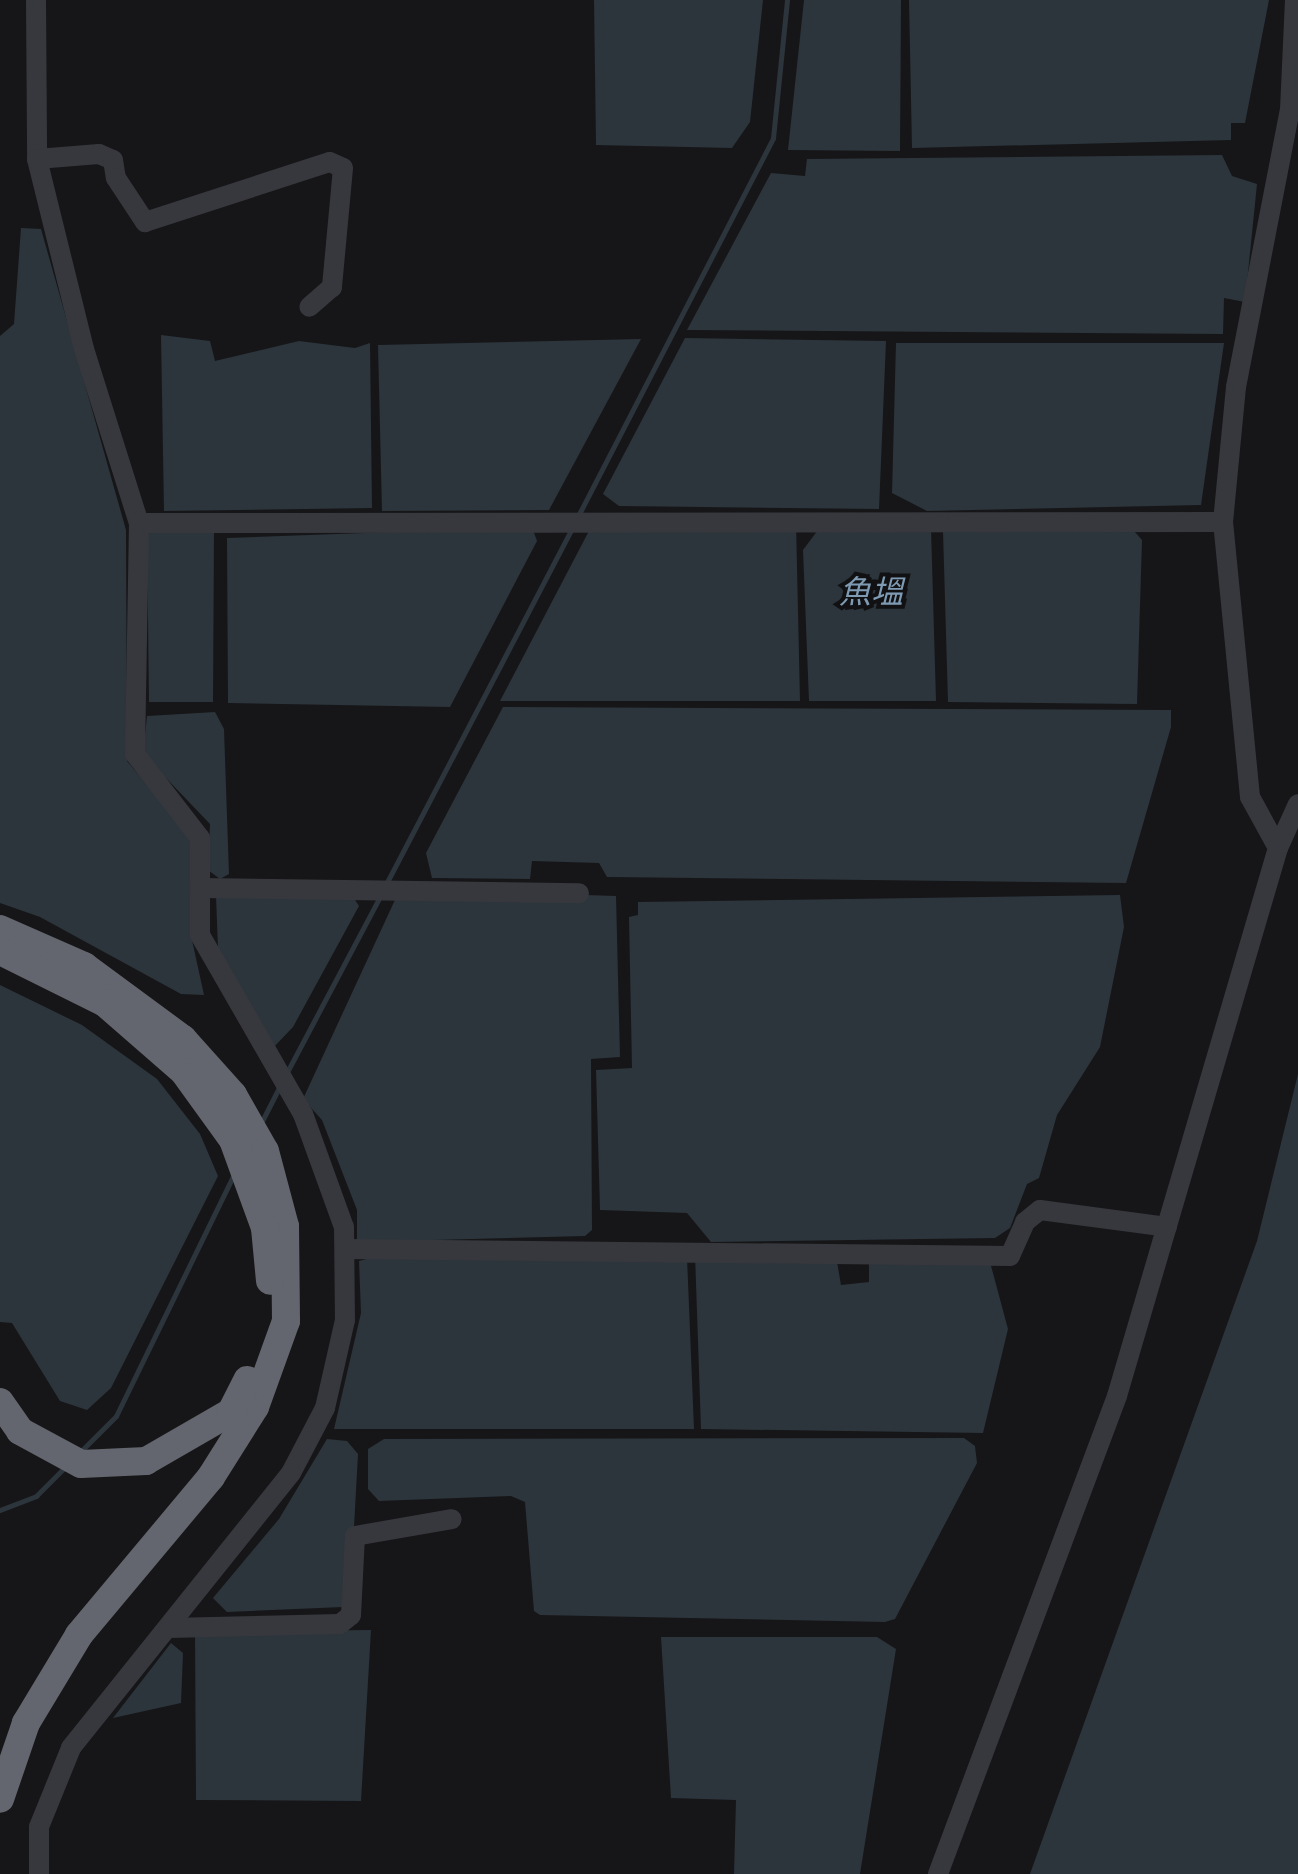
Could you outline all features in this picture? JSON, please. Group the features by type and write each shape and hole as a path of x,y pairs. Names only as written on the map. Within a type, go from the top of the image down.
{"highway":[{"path":"0,929 84,966 183,1039 233,1094 265,1228 272,1305 231,1412 146,1461 82,1464 20,1431 0,1402"},
{"path":"0,950 106,1003 184,1072 248,1148 286,1226 286,1320 255,1408 211,1478 78,1636 26,1723 0,1799"}],"street":[{"path":"36,0 37,159 84,349 138,524 135,754 200,838 200,935 302,1114 344,1227 345,1249 345,1320 324,1408 291,1474 72,1748 38,1827 39,1874"},
{"path":"1278,848 1250,797 1223,522 1236,387 1290,110 1294,0"},
{"path":"37,159 99,154 113,160 116,178 146,222 330,162 343,168 332,287 309,308"},
{"path":"138,524 1223,522"},
{"path":"938,1874 1118,1396 1278,848 1298,804"},
{"path":"200,888 579,894"},
{"path":"345,1249 1010,1256 1025,1222 1040,1210 1167,1227"},
{"path":"169,1628 340,1624 350,1616 355,1536 452,1519"}],"water":[{"path":"594,0 763,0 750,122 732,148 596,145"},
{"path":"804,0 901,0 900,151 788,150"},
{"path":"909,0 1269,0 1245,123 1231,123 1231,140 912,148"},
{"path":"1222,155 1232,176 1257,184 1245,302 1224,298 1223,334 687,330 771,173 805,176 807,159"},
{"path":"21,228 41,229 126,530 127,761 194,841 192,940 204,995 181,994 40,917 0,903 0,336 14,324"},
{"path":"161,335 210,341 215,361 299,341 355,348 370,343 372,508 164,511"},
{"path":"685,338 886,341 879,509 619,506 603,494"},
{"path":"641,339 549,510 382,511 378,345"},
{"path":"896,343 1224,343 1201,505 927,511 892,493"},
{"path":"796,522 800,701 500,701 590,529"},
{"path":"1126,522 1142,540 1137,704 948,702 943,531"},
{"name":"魚塭","path":"821,526 931,528 936,701 809,701 803,550"},
{"path":"532,527 537,541 450,707 228,703 227,538"},
{"path":"214,530 213,702 149,702 147,532"},
{"path":"503,707 1171,710 1171,727 1126,883 607,877 599,863 532,861 530,879 432,878 426,853"},
{"path":"215,712 224,729 229,874 220,879 208,870 210,824 143,754 147,716"},
{"path":"348,889 359,906 293,1027 271,1050 218,948 216,896"},
{"path":"400,889 616,896 620,1057 591,1059 592,1230 585,1236 357,1242 357,1210 322,1120 303,1099"},
{"path":"1120,895 1124,927 1100,1047 1057,1115 1039,1178 1027,1184 1010,1228 995,1238 711,1242 687,1213 600,1210 596,1070 632,1068 629,917 638,915 638,902"},
{"path":"0,985 82,1025 157,1079 200,1134 218,1176 111,1388 87,1410 60,1401 12,1323 0,1322"},
{"path":"1298,1074 1298,1874 1030,1874 1257,1241"},
{"path":"695,1254 836,1256 841,1285 869,1282 869,1258 990,1262 1008,1329 983,1433 701,1429"},
{"path":"378,1256 687,1257 694,1429 334,1429 361,1313 359,1261"},
{"path":"964,1438 975,1446 977,1463 895,1619 885,1622 540,1615 534,1611 525,1502 511,1496 379,1501 368,1489 368,1449 384,1439"},
{"path":"327,1439 347,1441 358,1454 350,1601 343,1607 227,1612 213,1598 279,1519"},
{"path":"371,1630 361,1801 196,1800 195,1632"},
{"path":"661,1637 877,1637 896,1649 860,1874 734,1874 736,1800 671,1798"},
{"path":"171,1643 183,1653 181,1703 113,1718"}],"waterway":[{"path":"578,516 773,138 787,0"},
{"path":"386,884 571,530"},
{"path":"286,1074 379,898"},
{"path":"261,1123 279,1088"},
{"path":"80,1452 116,1416 235,1172"},
{"path":"0,1510 36,1496 65,1467"}]}
